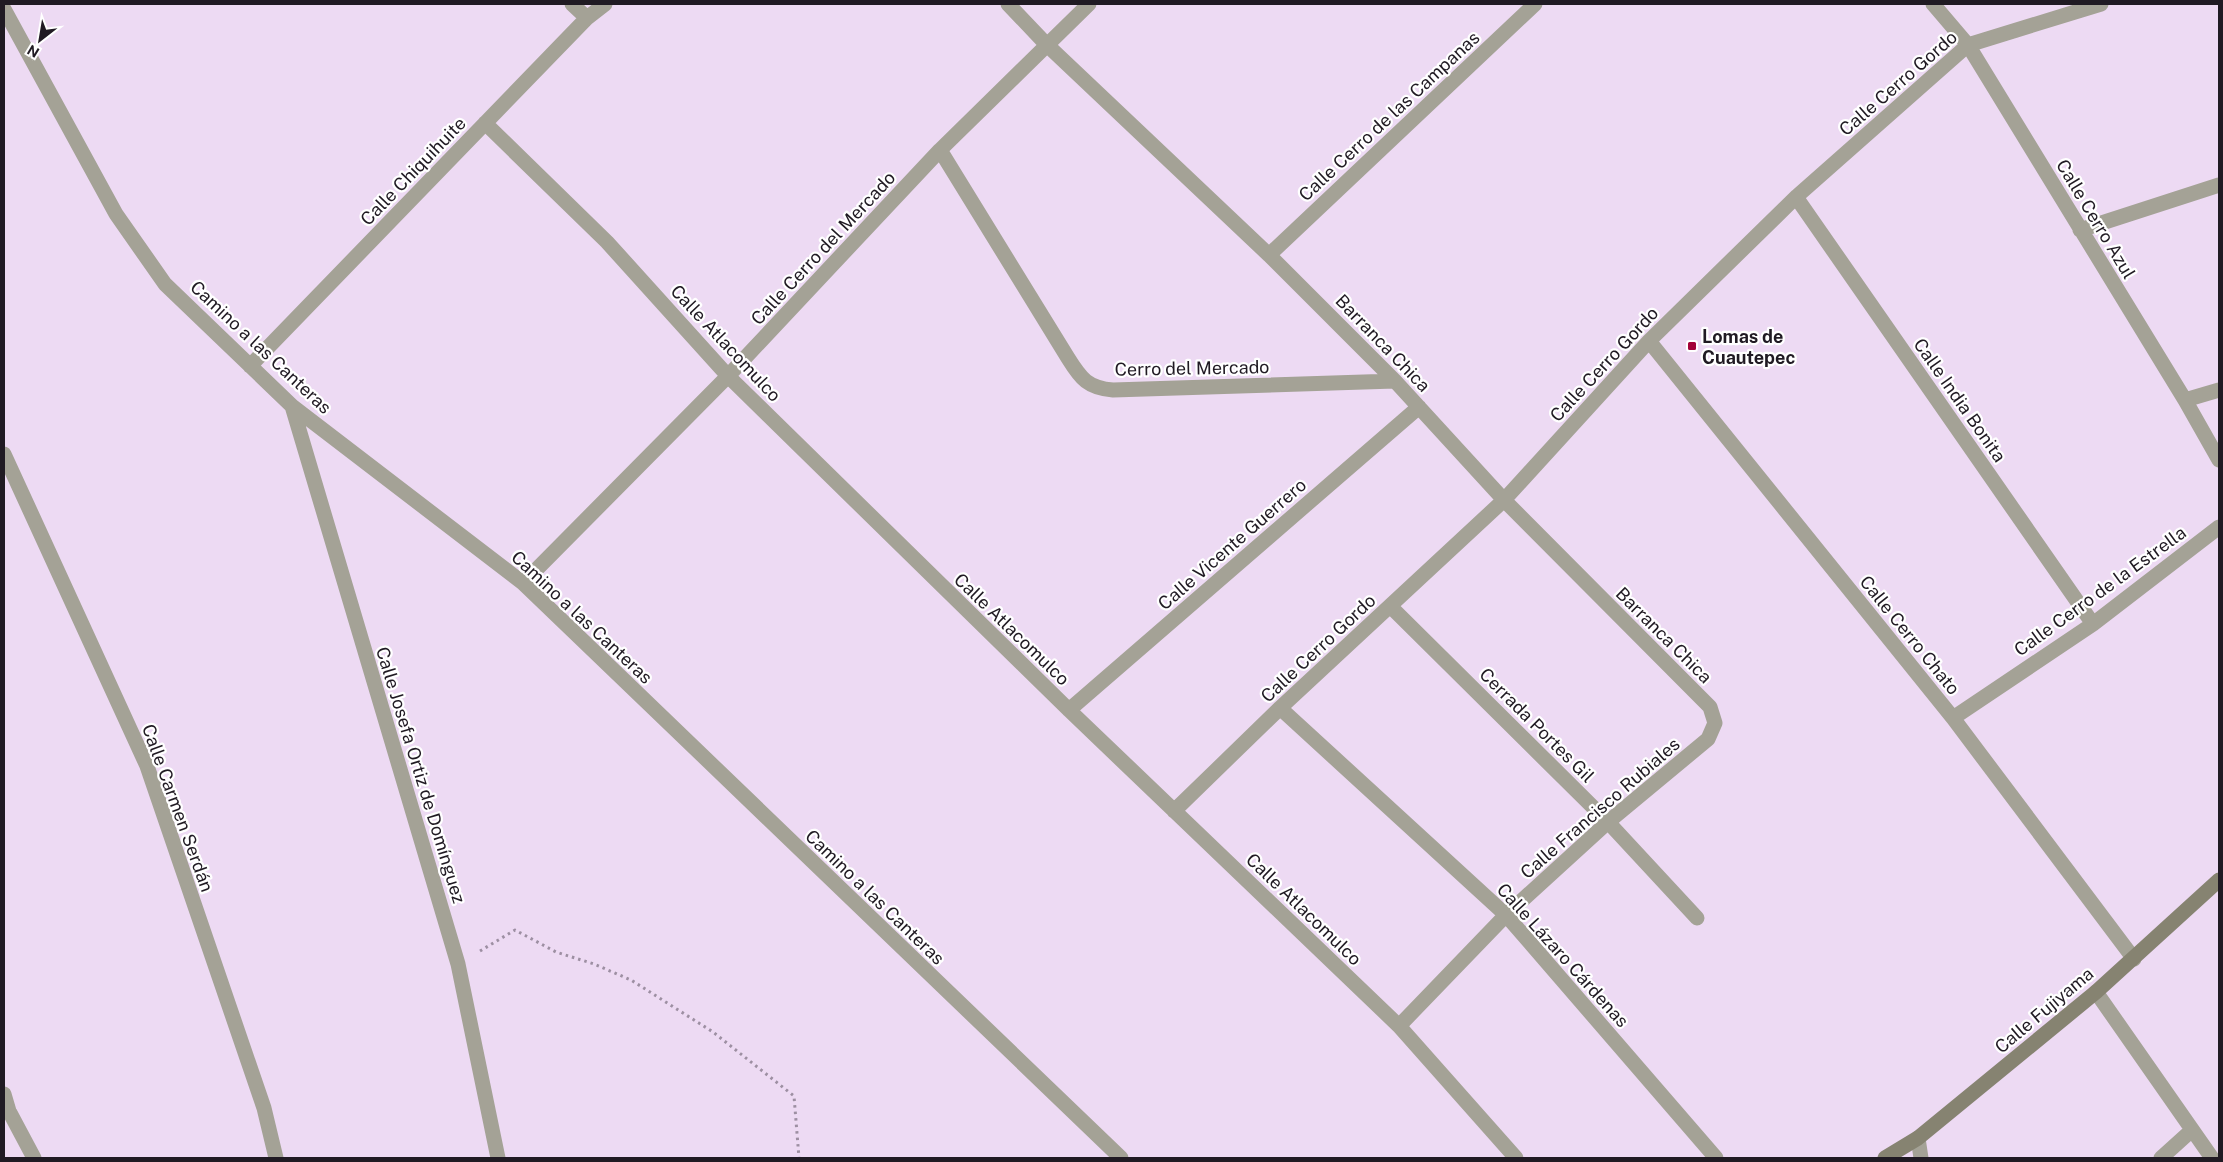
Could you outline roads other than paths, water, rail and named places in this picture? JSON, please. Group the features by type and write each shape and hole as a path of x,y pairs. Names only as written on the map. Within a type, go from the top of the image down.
{"street":[{"path":"572,4 587,18"},
{"name":"Calle Chiquihuite","path":"250,366 484,123 587,18 605,4"},
{"name":"Barranca Chica","path":"1008,4 1046,44 1270,255 1395,382 1504,500 1710,707 1715,723"},
{"name":"Calle Cerro del Mercado","path":"523,583 728,376 940,150 1046,44 1089,4"},
{"name":"Calle Cerro de las Campanas","path":"1270,255 1534,4"},
{"name":"Calle Cerro Azul","path":"1933,4 1968,45 2185,400 2219,460"},
{"name":"Calle Cerro Gordo","path":"1174,811 1280,708 1504,500 1649,341 1796,197 1968,45 2101,4"},
{"name":"Camino a las Canteras","path":"4,9 122,222 165,284 292,406 523,583 1120,1158"},
{"name":"Calle Atlacomulco","path":"484,123 607,242 728,376 1069,710 1399,1026 1516,1158"},
{"name":"Cerro del Mercado","path":"940,150 1068,358 1088,384 1099,389 1113,390 1395,382"},
{"path":"2080,230 2219,185"},
{"name":"Calle India Bonita","path":"1796,197 2093,624"},
{"name":"Calle Cerro Chato","path":"1649,341 1953,718 2134,958"},
{"path":"2185,400 2219,390"},
{"name":"Calle Josefa Ortiz de Domínguez","path":"292,406 458,964 498,1158"},
{"name":"Calle Vicente Guerrero","path":"1069,710 1419,407"},
{"name":"Calle Carmen Serdán","path":"4,454 147,766 264,1108 276,1158"},
{"name":"Calle Cerro de la Estrella","path":"1953,718 2093,624 2219,527"},
{"name":"Cerrada Portes Gil","path":"1390,606 1608,822 1697,918"},
{"name":"Calle Lázaro Cárdenas","path":"1280,708 1506,916 1716,1158"},
{"name":"Calle Francisco Rubiales","path":"1399,1026 1506,916 1608,822 1708,739 1715,723"},
{"name":"Calle Fujiyama","path":"1885,1158 1918,1138 2096,992 2219,880"},
{"path":"2096,992 2212,1158"},
{"path":"4,1094 9,1112 34,1158"},
{"path":"2161,1158 2192,1130"},
{"path":"1918,1138 1921,1158"}],"place":[{"name":"Lomas de Cuautepec","path":"1692,346"}]}
